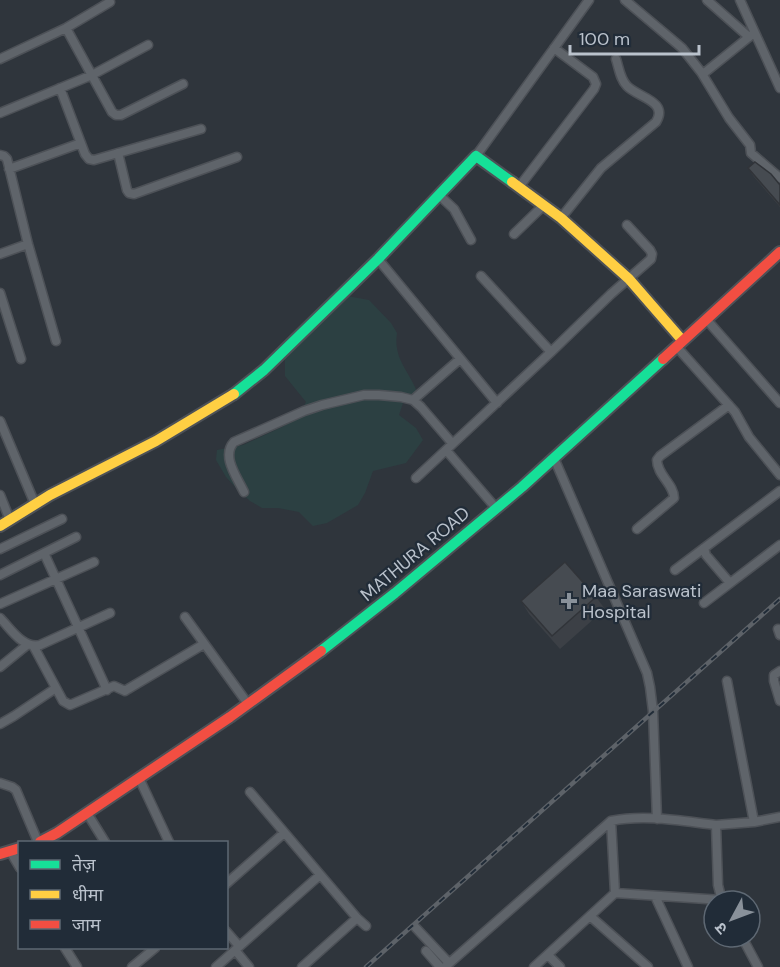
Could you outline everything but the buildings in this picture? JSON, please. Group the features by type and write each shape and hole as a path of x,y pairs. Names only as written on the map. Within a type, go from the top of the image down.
{"main road":[{"path":"0,526 60,490 156,441 238,391 264,370 378,259 476,156 561,218 629,279 679,343"},
{"name":"MATHURA ROAD","path":"43,841 248,704 342,636 554,458 780,252"}],"street":[{"path":"476,156 589,0"},
{"path":"625,0 682,48 703,74 729,118 750,145 751,153 780,178"},
{"path":"707,0 752,35"},
{"path":"740,0 752,35 780,88"},
{"path":"0,59 66,28 110,2"},
{"path":"66,28 112,112 116,115 121,115 183,84"},
{"path":"703,74 752,35"},
{"path":"0,113 92,75 148,45"},
{"path":"519,187 596,84 593,76 554,48"},
{"path":"561,218 601,168 656,122 660,116 656,104 629,88 625,83 616,58"},
{"path":"60,87 85,154 89,159 94,160 201,129"},
{"path":"9,169 81,143"},
{"path":"118,153 126,190 134,194 237,157"},
{"path":"0,155 7,159 28,244 56,341"},
{"path":"439,195 454,209 471,240"},
{"path":"514,234 544,205"},
{"path":"416,478 610,294 651,259 650,250 627,225"},
{"path":"0,254 28,244"},
{"path":"378,259 497,403"},
{"path":"481,276 551,352"},
{"path":"0,293 3,311 21,359"},
{"path":"706,320 780,403"},
{"path":"679,343 735,412 749,437 780,475"},
{"path":"413,400 460,359"},
{"path":"244,492 228,453 234,442 304,411 349,398 380,395 413,400 422,407 449,447 496,508"},
{"path":"637,529 674,498 674,491 657,464 657,460 729,405"},
{"path":"0,421 35,504"},
{"path":"554,458 650,687 657,819"},
{"path":"675,570 780,491"},
{"path":"0,495 10,520"},
{"path":"0,549 62,519"},
{"path":"0,575 76,537"},
{"path":"704,603 780,545"},
{"path":"704,548 706,555 730,583"},
{"path":"44,553 107,690"},
{"path":"0,604 94,562"},
{"path":"0,667 30,646 40,645 110,613"},
{"path":"184,617 248,704"},
{"path":"0,618 30,646 63,701 70,705 114,686 125,691 204,644"},
{"path":"780,671 774,675 774,681 780,700"},
{"path":"727,681 754,822"},
{"path":"0,724 56,688"},
{"path":"139,778 168,841"},
{"path":"0,783 16,790 38,841"},
{"path":"250,792 366,926"},
{"path":"87,813 104,841"},
{"path":"416,928 447,965 611,821 657,819 716,825 780,817"},
{"path":"534,967 615,892 611,821"},
{"path":"716,825 719,889"},
{"path":"228,882 284,833"},
{"path":"10,851 18,865"},
{"path":"216,967 320,875"},
{"path":"615,892 702,900"},
{"path":"655,896 688,967"},
{"path":"590,916 648,967"},
{"path":"302,967 357,918"},
{"path":"228,934 249,967"},
{"path":"67,949 77,967"},
{"path":"132,967 154,949"},
{"path":"748,949 758,967"},
{"path":"426,951 440,967"},
{"path":"548,955 560,967"}],"green space":[{"path":"347,296 369,300 391,323 397,333 397,350 418,394 404,400 399,415 416,428 423,440 406,463 373,471 358,505 327,523 313,526 299,512 262,508 250,501 226,477 216,460 217,450 243,445 297,419 306,402 285,376 285,357"}],"railway":[{"path":"366,967 780,599"}],"traffic: fast":[{"path":"234,394 264,370 378,259 476,156 512,182"},
{"path":"321,651 395,593 522,487 663,359"}],"traffic: slow":[{"path":"512,182 561,218 629,279 682,340"},
{"path":"0,526 50,495 156,441 234,394"}],"traffic: jam":[{"path":"663,359 780,252"},
{"path":"42,841 230,717 321,651"},
{"path":"0,854 18,849"}],"place":[{"name":"Maa Saraswati Hospital","path":"569,601"}]}
